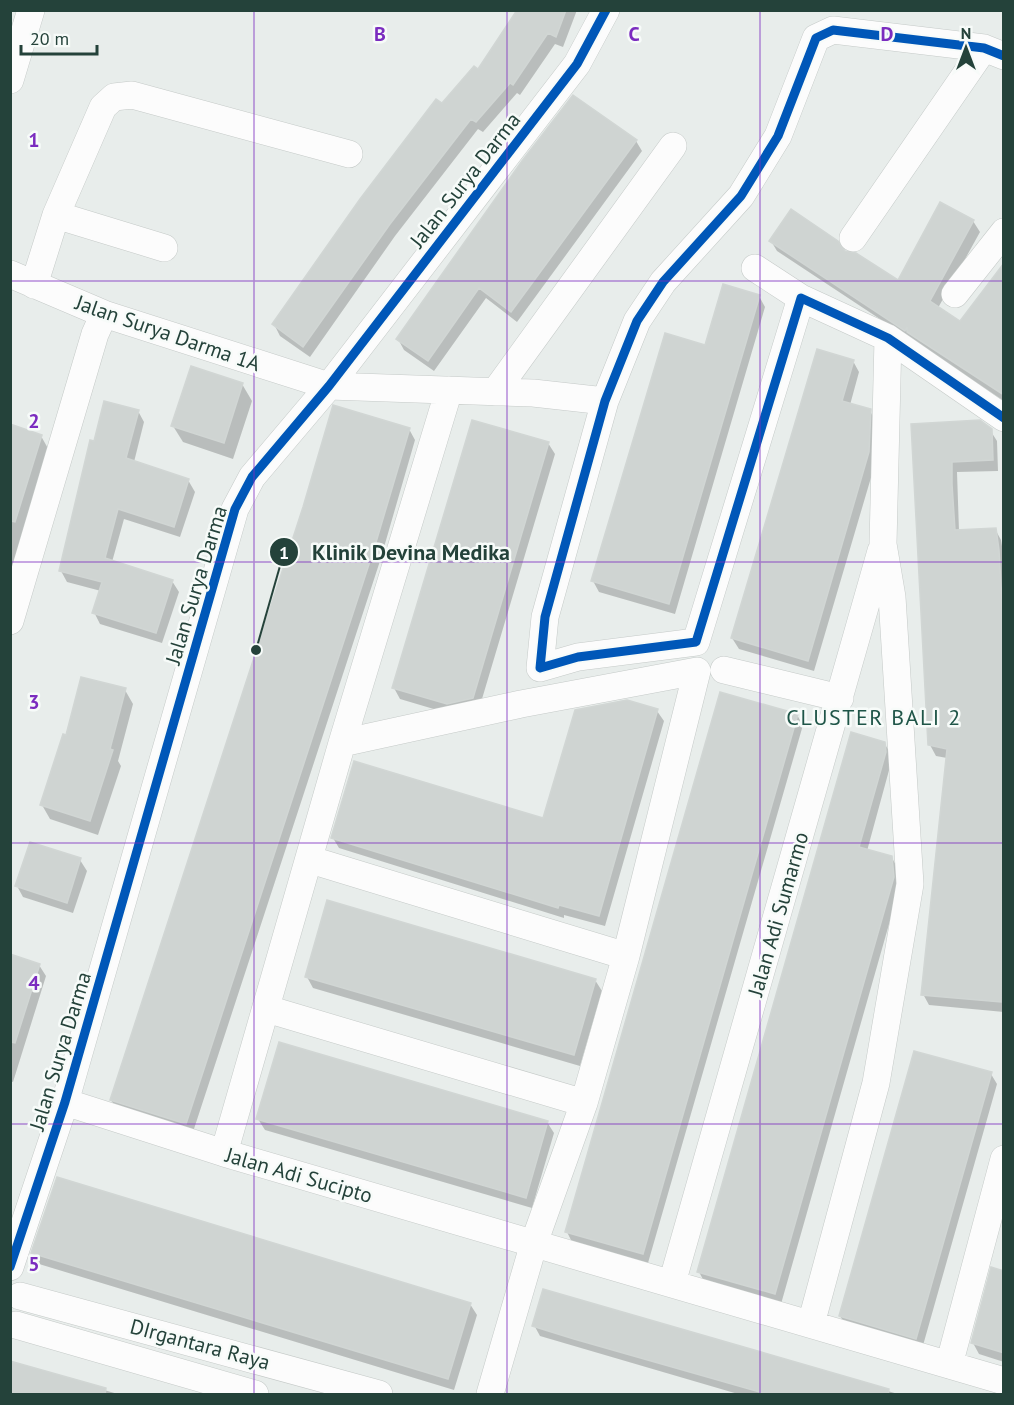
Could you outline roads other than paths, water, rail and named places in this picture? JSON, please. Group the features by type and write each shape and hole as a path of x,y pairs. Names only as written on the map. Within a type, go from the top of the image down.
{"street":[{"path":"10,80 31,10"},
{"name":"Jalan Surya Darma","path":"10,1267 65,1102 235,509 252,477 329,386 577,64 606,10"},
{"path":"801,298 696,642 578,657 540,668 545,617 605,401 638,321 663,282 741,196 778,136 816,38 833,30 994,52 853,238"},
{"path":"22,280 56,215 103,107 114,98 132,94 349,154"},
{"path":"495,392 673,146"},
{"path":"56,215 164,249"},
{"path":"955,294 1004,232"},
{"path":"755,268 801,298 888,338 1004,418"},
{"name":"Jalan Surya Darma 1A","path":"22,280 104,314 329,386 495,392 605,401"},
{"path":"10,621 95,334 104,314"},
{"path":"811,1324 876,1083 910,884 892,597 883,544 888,338"},
{"path":"224,1153 311,860 342,743 449,390"},
{"name":"Jalan Adi Sumarmo","path":"672,1283 883,544"},
{"path":"724,670 840,698"},
{"path":"342,743 521,704 697,671 626,956 584,1103 534,1243 490,1395"},
{"path":"311,860 626,956"},
{"path":"267,1009 584,1103"},
{"name":"Jalan Adi Sucipto","path":"65,1102 224,1153 1004,1381"},
{"path":"949,1365 995,1226 1004,1159"},
{"path":"14,1328 22,1314 15,1291"},
{"name":"DIrgantara Raya","path":"15,1291 304,1384 379,1395"},
{"name":"DIrgantara Raya","path":"14,1328 255,1395"}],"place":[{"name":"Klinik Devina Medika","path":"256,650"}],"district":[{"name":"CLUSTER BALI 2","path":"874,717"}]}
